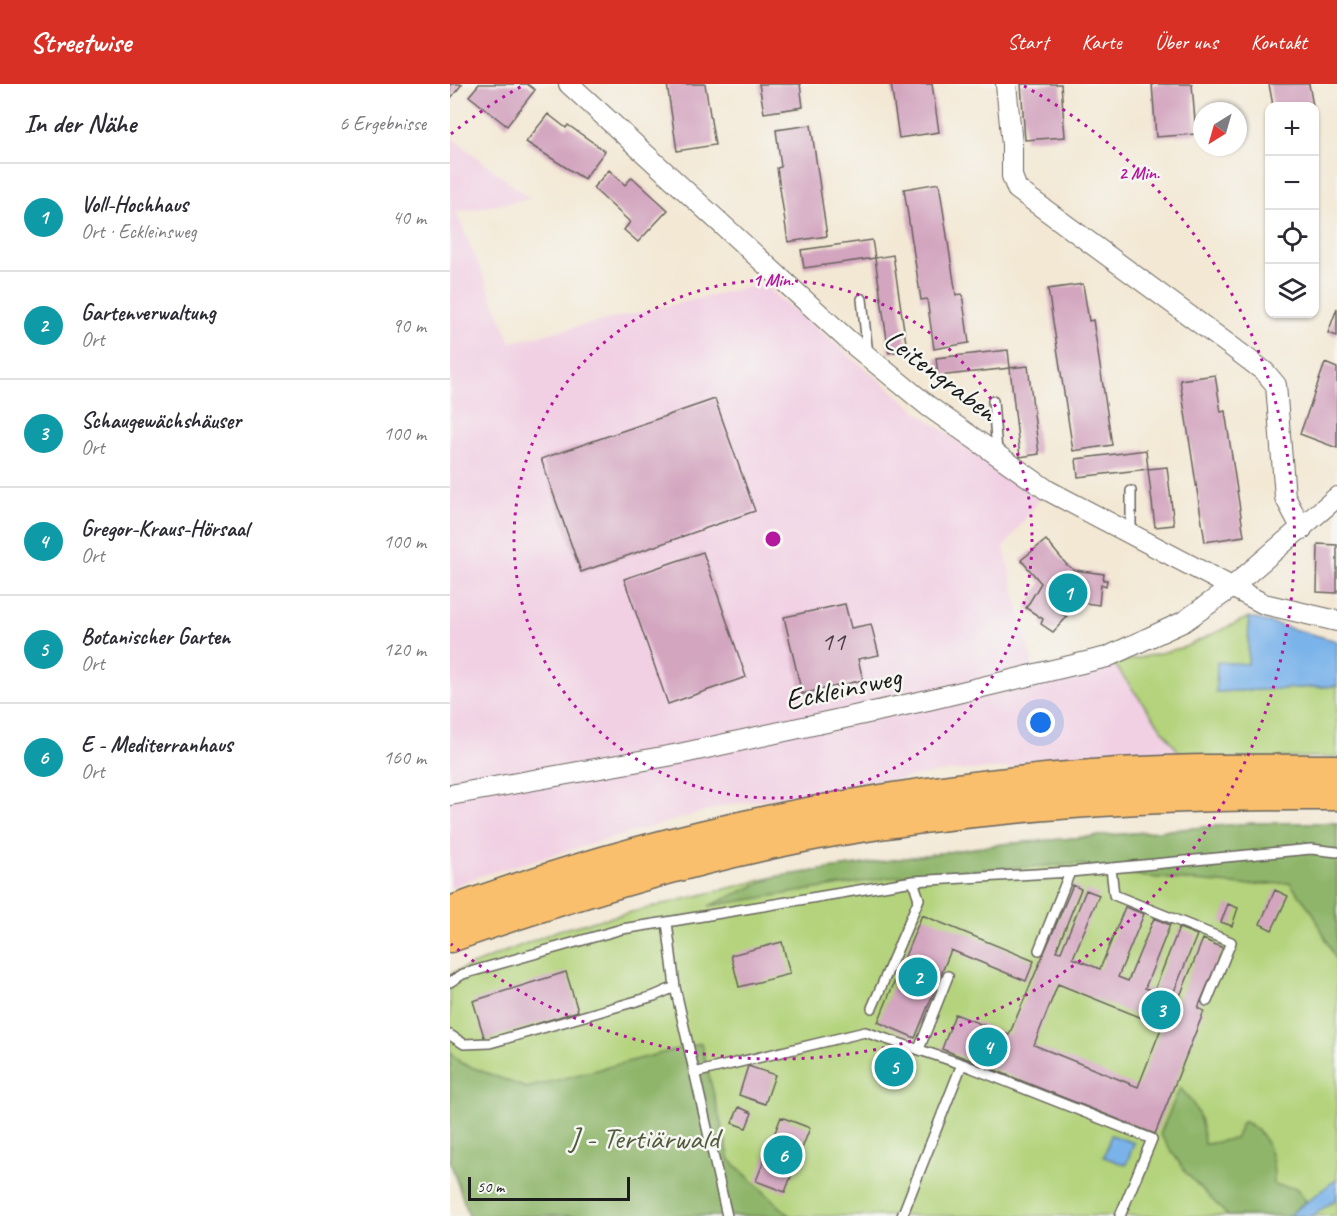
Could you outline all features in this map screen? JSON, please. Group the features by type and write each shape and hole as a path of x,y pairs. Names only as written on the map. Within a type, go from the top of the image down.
{"main road":[{"path":"450,912 549,879 662,846 836,807 944,790 1094,774 1337,770"},
{"path":"450,937 609,885 733,852 834,831 942,815 1078,801 1166,796 1337,795"}],"street":[{"name":"Leitengraben","path":"569,84 868,357 928,406 997,455 1047,489 1131,532 1231,588 1264,604 1337,621"},
{"path":"1006,84 1012,145 1012,176 1017,189 1265,372 1276,385 1285,497 1302,529"},
{"name":"Eckleinsweg","path":"450,795 702,749 949,695 1107,657 1183,622 1231,588 1337,497"}],"lane":[{"path":"862,299 868,357"},
{"path":"993,401 997,455"},
{"path":"1131,491 1131,532"},
{"path":"450,982 462,974 622,929 914,881 1070,872 1311,849 1337,852"},
{"path":"1111,868 1114,895 1231,942 1207,1001"},
{"path":"1039,950 1070,872"},
{"path":"872,1008 919,899 914,881"},
{"path":"668,922 675,987 727,1216"},
{"path":"919,1049 948,976"},
{"path":"450,1035 464,1044 490,1043 654,996 675,987"},
{"path":"694,1073 865,1032 919,1049 1152,1139 1120,1216"},
{"path":"902,1216 962,1064"}],"shaded area":[{"path":"450,136 530,199 456,212 511,342 762,284 923,416 1040,499 1004,547 1033,666 1114,664 1184,759 950,771 728,805 479,876 450,888"}],"green space":[{"path":"1249,617 1248,664 1216,692 1337,686 1337,757 1184,759 1114,664 1185,647"},
{"path":"1253,823 1337,823 1337,1216 469,1216 450,1161 450,974 559,930 774,877 1003,844"},
{"path":"1253,823 1337,823 1337,962 1313,913 1290,883 1243,885 1147,877 1078,864 919,873 709,906 774,877 1003,844"},
{"name":"J - Tertiärwald","path":"701,1043 730,1160 790,1216 469,1216 450,1161 450,1052 461,1063 526,1088"},
{"path":"1180,1088 1198,1113 1204,1144 1235,1139 1243,1121 1252,1126 1269,1147 1274,1185 1296,1188 1306,1201 1288,1216 1228,1216 1186,1173 1160,1134"}],"water":[{"path":"1249,617 1337,641 1337,686 1216,692 1217,662 1248,664"},
{"path":"1111,1135 1134,1143 1126,1165 1104,1157"},
{"path":"1337,1179 1337,1198 1313,1216 1288,1216"}],"building":[{"path":"450,84 462,84 450,99"},
{"path":"479,84 527,84 535,90 507,126 469,96"},
{"path":"667,84 705,84 715,145 677,151"},
{"path":"759,84 800,84 803,107 764,113"},
{"path":"891,84 932,84 939,132 899,138"},
{"path":"1021,84 1061,84 1065,137 1025,140"},
{"path":"1152,84 1192,84 1193,134 1156,137"},
{"path":"1269,84 1309,84 1312,102 1272,102"},
{"path":"548,114 566,128 568,125 605,151 584,179 526,142"},
{"path":"811,125 827,236 788,242 777,168 781,167 776,130"},
{"path":"609,170 625,185 632,177 668,210 638,242 624,230 630,222 593,188"},
{"path":"939,183 956,295 962,294 969,343 934,349 927,299 921,300 904,189"},
{"path":"872,240 875,258 804,268 801,250"},
{"path":"893,255 907,350 889,353 875,258"},
{"path":"1083,284 1089,321 1093,320 1112,445 1073,451 1048,289"},
{"path":"1337,308 1337,336 1328,333"},
{"path":"1008,350 1010,368 938,376 936,358"},
{"path":"1325,363 1337,368 1337,448 1300,434"},
{"path":"1028,366 1039,454 1020,457 1010,368"},
{"path":"1215,375 1221,412 1225,411 1244,536 1205,542 1180,380"},
{"path":"715,399 755,511 581,572 541,459"},
{"path":"1146,450 1148,469 1078,477 1076,459"},
{"path":"1167,467 1174,525 1155,527 1148,469"},
{"path":"1046,540 1074,570 1104,574 1103,580 1107,580 1106,586 1101,584 1099,605 1071,601 1062,614 1067,617 1053,632 1041,624 1043,619 1026,608 1041,583 1021,560"},
{"path":"1318,544 1337,545 1337,593 1317,592"},
{"path":"703,552 746,677 668,704 624,579"},
{"path":"845,604 851,628 871,624 879,655 858,659 863,680 802,694 784,617"},
{"path":"1073,885 1081,889 1056,951 1061,952 1086,890 1099,895 1073,958 1100,969 1125,907 1144,914 1118,977 1128,981 1154,918 1170,925 1145,988 1154,991 1179,928 1197,935 1171,999 1178,1001 1203,939 1223,948 1198,1008 1204,1011 1155,1134 942,1049 955,1014 1009,1035","holes":["1058,984 1162,1026 1138,1087 1034,1045"]},
{"path":"1275,890 1288,896 1272,930 1260,924"},
{"path":"1228,904 1238,908 1232,926 1221,922"},
{"path":"922,915 1034,961 1026,981 951,950 915,1038 878,1022"},
{"path":"782,942 790,974 739,987 731,955"},
{"path":"566,972 578,1011 485,1040 473,1001"},
{"path":"748,1066 775,1075 765,1104 739,1095"},
{"path":"739,1107 752,1113 746,1128 732,1123"},
{"path":"781,1117 810,1128 785,1192 756,1181"}],"place":[{"name":"Voll-Hochhaus","path":"1068,593"},
{"name":"Gartenverwaltung","path":"918,977"},
{"name":"Schaugewächshäuser","path":"1161,1010"},
{"name":"Gregor-Kraus-Hörsaal","path":"988,1047"},
{"name":"Botanischer Garten","path":"894,1067"},
{"name":"E - Mediterranhaus","path":"783,1155"}]}
